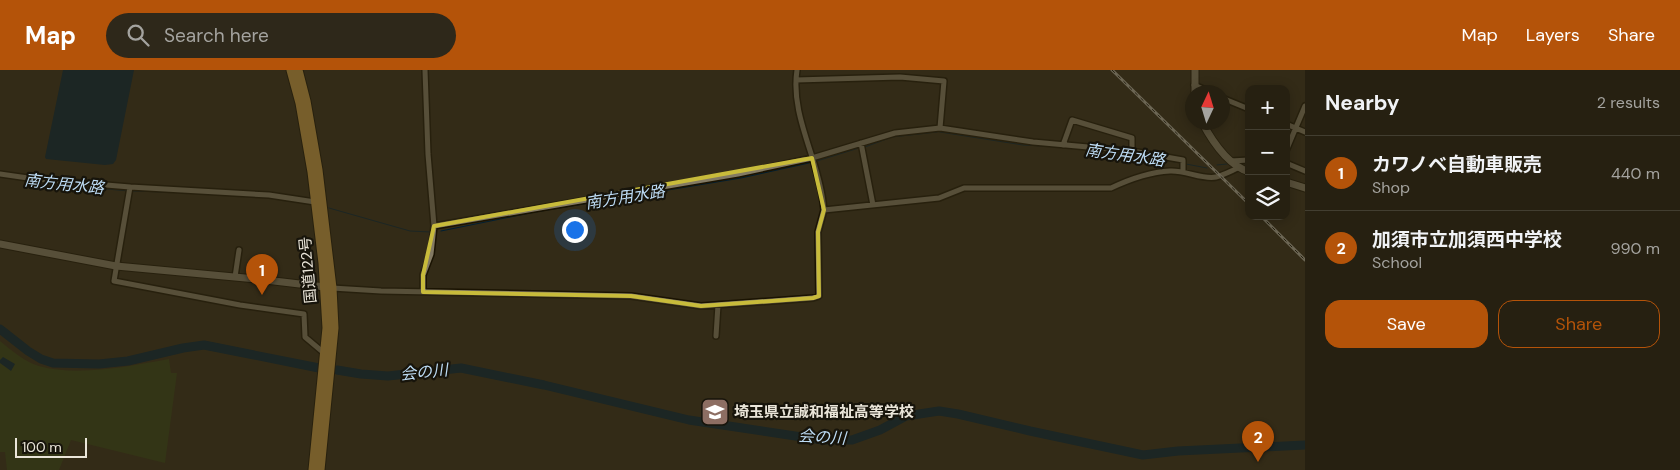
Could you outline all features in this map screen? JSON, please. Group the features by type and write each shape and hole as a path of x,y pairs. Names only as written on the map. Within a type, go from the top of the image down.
{"highway":[{"name":"国道122号","path":"296,72 334,328 320,470"},
{"name":"国道122号","path":"296,72 306,102 318,170 328,288 327,328 312,470"}],"street":[{"path":"423,292 423,275 431,254 434,226 428,154 425,70"},
{"path":"0,244 116,266 328,288 631,296 701,306 813,298 819,296 818,232 824,210 822,195 798,105 797,70"},
{"path":"1194,85 1195,70"},
{"path":"796,80 900,77 944,81 940,128"},
{"path":"1230,101 1245,107"},
{"path":"1290,142 1305,106"},
{"path":"1063,145 1072,120 1132,138 1132,151"},
{"path":"1290,126 1305,132"},
{"path":"434,226 738,174 812,158 895,133 940,128 1033,142 1132,151 1183,160 1183,171"},
{"path":"1207,130 1234,164 1245,170"},
{"path":"862,143 873,205"},
{"path":"824,210 939,198 964,188 1111,188 1151,173 1183,171 1216,177 1234,164 1245,161"},
{"path":"1290,165 1305,171"},
{"path":"0,174 130,187 269,195 315,202"},
{"path":"1290,183 1305,188"},
{"path":"130,187 114,280 240,305 304,314 304,337 324,353"},
{"path":"235,277 239,250"},
{"path":"716,336 718,305"}],"highlighted area":[{"path":"812,158 824,210 818,232 819,296 813,298 701,306 631,296 423,292 423,275 434,226"}],"green space":[{"path":"0,341 29,362 39,366 70,371 138,365 169,359 171,373 177,373 165,463 71,440 59,470 7,470 5,452 0,452"}],"water":[{"path":"63,70 134,70 116,160 113,164 105,165 46,159"},
{"path":"3,357 15,364 11,371 0,363"}],"waterway":[{"name":"南方用水路","path":"865,147 892,137 937,132"},
{"name":"南方用水路","path":"940,132 1023,145 1065,147"},
{"name":"南方用水路","path":"817,161 859,148"},
{"name":"南方用水路","path":"1120,152 1181,163"},
{"name":"南方用水路","path":"441,231 535,212 741,178 809,163"},
{"name":"南方用水路","path":"1239,163 1245,163"},
{"name":"南方用水路","path":"1186,164 1207,168"},
{"name":"南方用水路","path":"1217,165 1227,164"},
{"name":"南方用水路","path":"0,177 128,191"},
{"name":"南方用水路","path":"133,191 197,193"},
{"name":"南方用水路","path":"283,200 309,204"},
{"name":"南方用水路","path":"329,208 410,231 431,232"},
{"name":"会の川","path":"0,329 28,351 41,359 53,363 99,364 128,361 204,345 319,368"},
{"name":"会の川","path":"337,370 388,376 461,368 544,385 689,420 822,440 852,440 880,430 906,416 939,411 1143,455 1178,451 1305,445"}],"railway":[{"path":"1112,70 1245,200"},
{"path":"1265,220 1305,260"}],"place":[{"name":"カワノベ自動車販売","path":"262,295"},
{"name":"埼玉県立誠和福祉高等学校","path":"715,412"},
{"name":"加須市立加須西中学校","path":"1258,462"}]}
